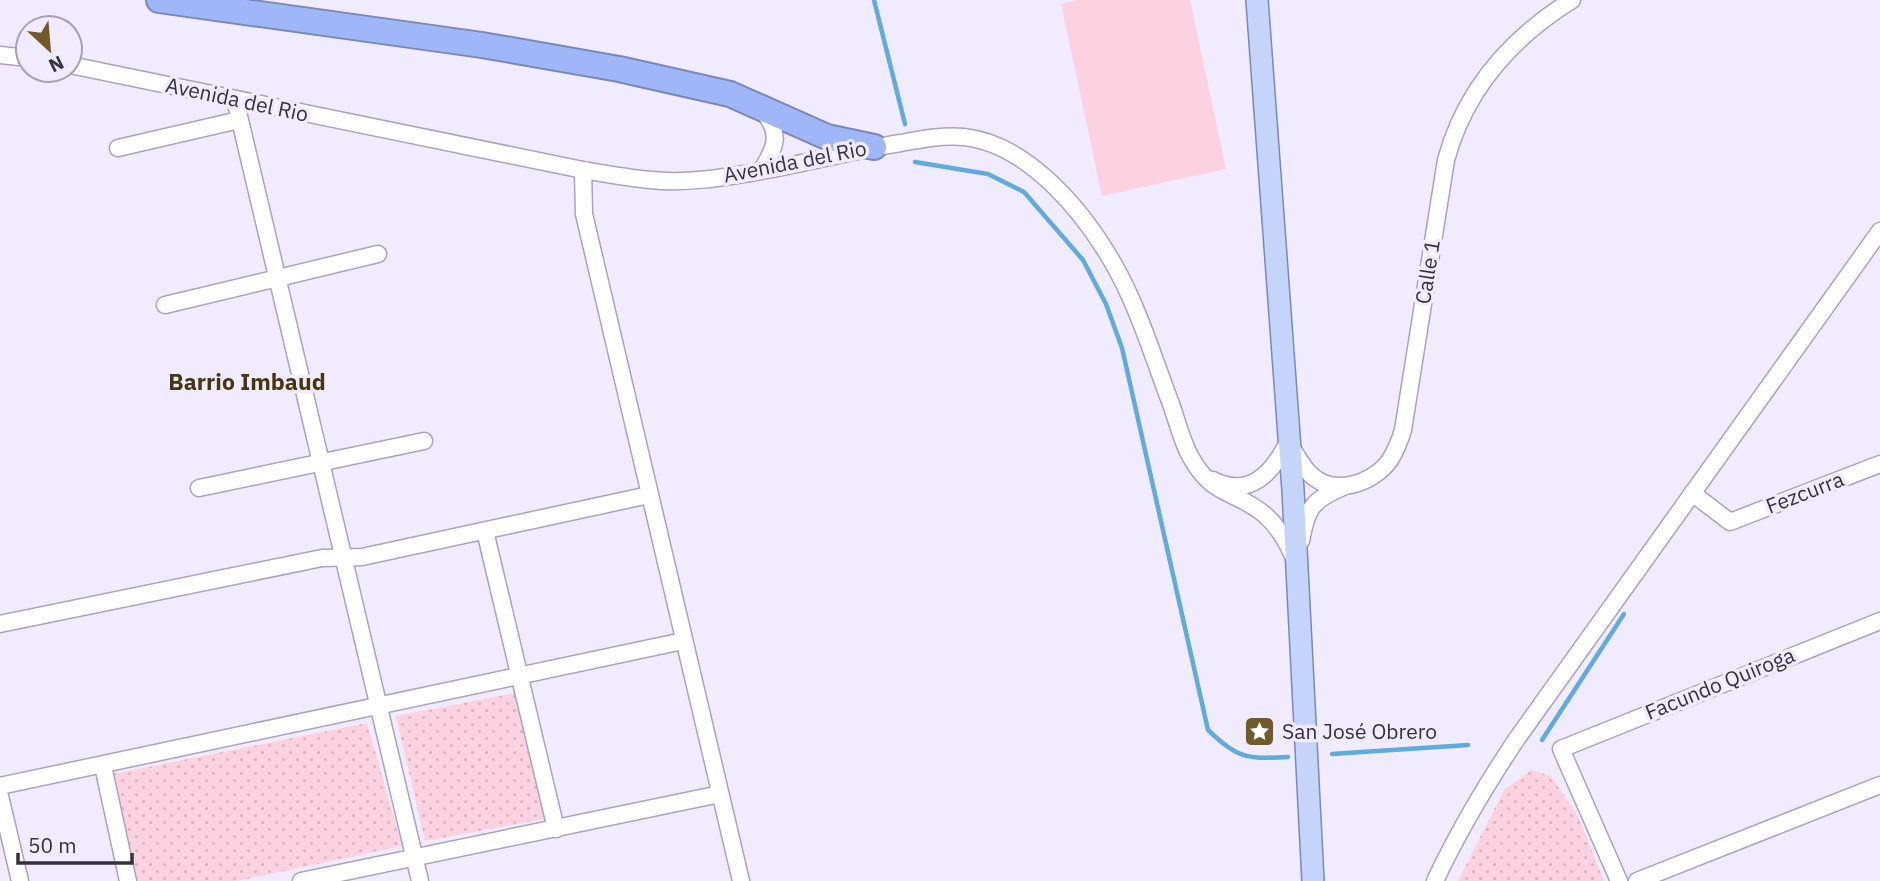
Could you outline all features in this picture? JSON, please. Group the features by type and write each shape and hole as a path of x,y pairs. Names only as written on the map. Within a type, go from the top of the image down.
{"highway":[{"path":"159,0 482,45 619,69 730,94 828,137 874,147"}],"main road":[{"path":"1257,0 1289,442 1313,881"}],"street":[{"name":"Calle 1","path":"1296,564 1305,520 1311,507 1323,495 1357,484 1380,471 1389,462 1400,439 1446,160 1461,116 1477,89 1525,33 1572,0"},
{"name":"Avenida del Rio","path":"84,68 583,170 653,181 687,181 761,171 874,147 932,138 965,137 999,146 1027,162 1053,185 1096,236 1126,287 1188,452 1201,475 1220,491 1265,514 1287,541 1296,564"},
{"path":"235,99 420,881"},
{"path":"758,106 771,120 776,136 772,154 761,171"},
{"path":"118,148 239,120"},
{"path":"583,170 584,214 741,881"},
{"path":"1435,881 1491,777 1880,231"},
{"path":"164,305 378,254"},
{"path":"199,488 424,441"},
{"path":"1201,475 1218,483 1231,485 1257,481 1277,464 1289,442 1310,474 1322,483 1343,487"},
{"name":"Fezcurra","path":"1692,494 1730,522 1880,464"},
{"path":"0,624 322,558 362,557 649,495"},
{"path":"485,531 556,829"},
{"name":"Facundo Quiroga","path":"1619,881 1562,749 1880,621"},
{"path":"0,786 683,641"},
{"path":"103,766 128,881"},
{"path":"1637,881 1880,785"},
{"path":"300,881 720,794"},
{"path":"0,796 6,852 19,881"}],"shaded area":[{"path":"1078,0 1190,0 1226,169 1102,196 1061,4"},
{"path":"515,693 545,819 425,841 396,716"},
{"path":"367,723 402,846 237,881 138,881 113,774"},
{"path":"1531,770 1551,776 1578,816 1604,881 1458,881 1504,790"}],"waterway":[{"path":"874,0 905,124"},
{"path":"915,162 988,174 1024,192 1083,260 1106,304 1122,348 1208,730 1228,747 1244,755 1262,758 1288,757"},
{"path":"1542,740 1624,614"},
{"path":"1332,754 1468,745"}],"place":[{"name":"San José Obrero","path":"1259,732"}],"district":[{"name":"Barrio Imbaud","path":"247,382"}]}
